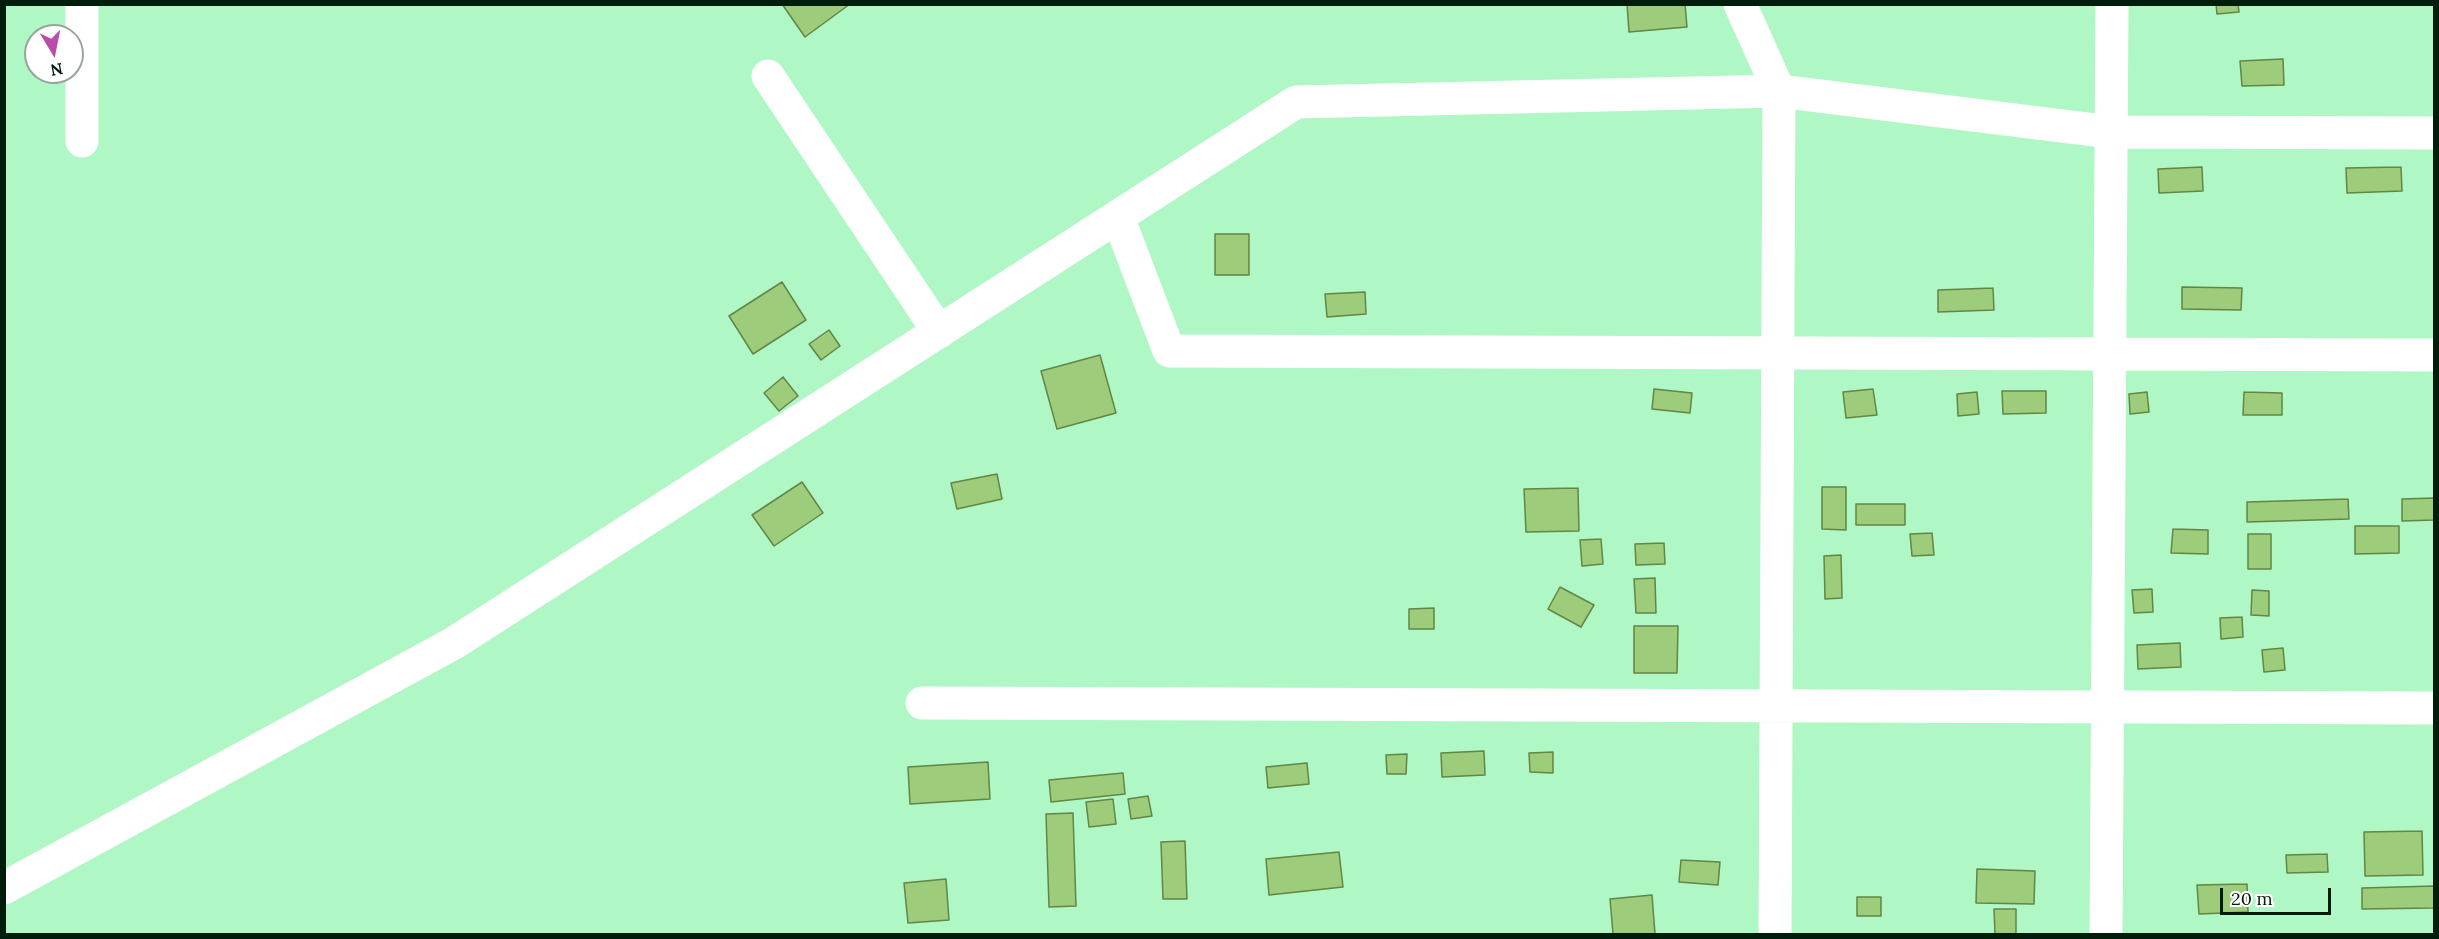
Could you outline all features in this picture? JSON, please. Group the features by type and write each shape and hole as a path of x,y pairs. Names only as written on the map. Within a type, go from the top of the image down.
{"street":[{"path":"82,4 82,141"},
{"path":"1740,4 1779,91 1775,934"},
{"path":"2106,934 2112,4"},
{"path":"768,76 939,332"},
{"path":"4,888 454,643 1296,102 1779,91 2110,132 2434,133"},
{"path":"1118,217 1169,351 2434,355"},
{"path":"922,703 2434,708"}],"building":[{"path":"782,4 850,4 805,37"},
{"path":"1627,4 1685,4 1687,27 1629,32"},
{"path":"2216,4 2238,4 2239,12 2217,14"},
{"path":"2283,59 2284,85 2242,86 2240,61"},
{"path":"2202,167 2203,191 2159,193 2158,169"},
{"path":"2401,167 2402,191 2347,193 2346,168"},
{"path":"1215,234 1249,234 1249,275 1215,275"},
{"path":"782,282 806,320 753,354 729,316"},
{"path":"2182,287 2242,288 2241,310 2182,309"},
{"path":"1993,288 1994,310 1938,312 1938,290"},
{"path":"1365,292 1366,314 1327,317 1325,294"},
{"path":"829,330 840,346 821,360 809,344"},
{"path":"1100,355 1116,413 1057,429 1041,371"},
{"path":"783,377 798,396 779,411 764,393"},
{"path":"1654,389 1692,393 1690,413 1652,409"},
{"path":"1873,389 1877,415 1846,418 1843,392"},
{"path":"2002,391 2046,391 2046,413 2003,414"},
{"path":"1977,392 1979,414 1958,416 1957,394"},
{"path":"2147,392 2149,412 2130,414 2129,394"},
{"path":"2244,392 2282,393 2282,415 2243,415"},
{"path":"997,474 1002,499 957,509 951,483"},
{"path":"802,482 823,513 774,546 752,515"},
{"path":"1822,487 1846,487 1846,530 1822,529"},
{"path":"1578,488 1579,531 1526,532 1524,489"},
{"path":"2434,498 2434,520 2402,521 2402,499"},
{"path":"2348,499 2349,519 2247,522 2247,502"},
{"path":"1856,504 1905,504 1905,525 1856,525"},
{"path":"2355,526 2399,526 2399,553 2355,554"},
{"path":"2173,529 2208,530 2208,554 2171,553"},
{"path":"1932,533 1934,555 1912,556 1910,534"},
{"path":"2248,534 2271,534 2271,569 2248,569"},
{"path":"1601,539 1603,564 1582,566 1580,540"},
{"path":"1664,543 1665,564 1636,565 1635,544"},
{"path":"1841,555 1842,598 1825,599 1824,556"},
{"path":"1655,578 1656,613 1636,613 1634,579"},
{"path":"1560,587 1594,605 1581,627 1548,609"},
{"path":"2152,589 2153,612 2134,613 2132,590"},
{"path":"2252,590 2269,591 2269,616 2251,615"},
{"path":"1434,608 1434,629 1409,629 1409,609"},
{"path":"2242,617 2243,637 2221,639 2220,618"},
{"path":"1634,626 1678,626 1677,673 1634,673"},
{"path":"2180,643 2181,667 2138,669 2137,645"},
{"path":"2283,648 2285,670 2264,672 2262,650"},
{"path":"1484,751 1485,775 1442,777 1441,753"},
{"path":"1553,752 1553,773 1530,772 1529,753"},
{"path":"1407,754 1406,774 1387,774 1386,755"},
{"path":"988,762 990,799 910,804 908,767"},
{"path":"1307,763 1309,784 1268,788 1266,767"},
{"path":"1123,773 1125,794 1051,802 1049,780"},
{"path":"1148,796 1152,816 1131,819 1128,799"},
{"path":"1113,799 1116,824 1089,827 1086,802"},
{"path":"1073,813 1076,906 1049,907 1046,814"},
{"path":"2422,831 2423,875 2365,876 2364,832"},
{"path":"1185,841 1187,899 1163,899 1161,842"},
{"path":"1339,852 1343,887 1269,895 1266,859"},
{"path":"2327,854 2328,872 2287,873 2286,855"},
{"path":"1681,860 1720,862 1718,885 1679,882"},
{"path":"1977,869 2035,871 2034,904 1976,903"},
{"path":"946,879 949,920 908,923 904,883"},
{"path":"2247,884 2248,912 2199,914 2197,885"},
{"path":"2434,886 2434,908 2362,909 2362,888"},
{"path":"1652,895 1655,934 1613,934 1610,899"},
{"path":"1857,897 1881,897 1881,916 1857,916"},
{"path":"1994,909 2016,909 2016,934 1995,934"}]}
